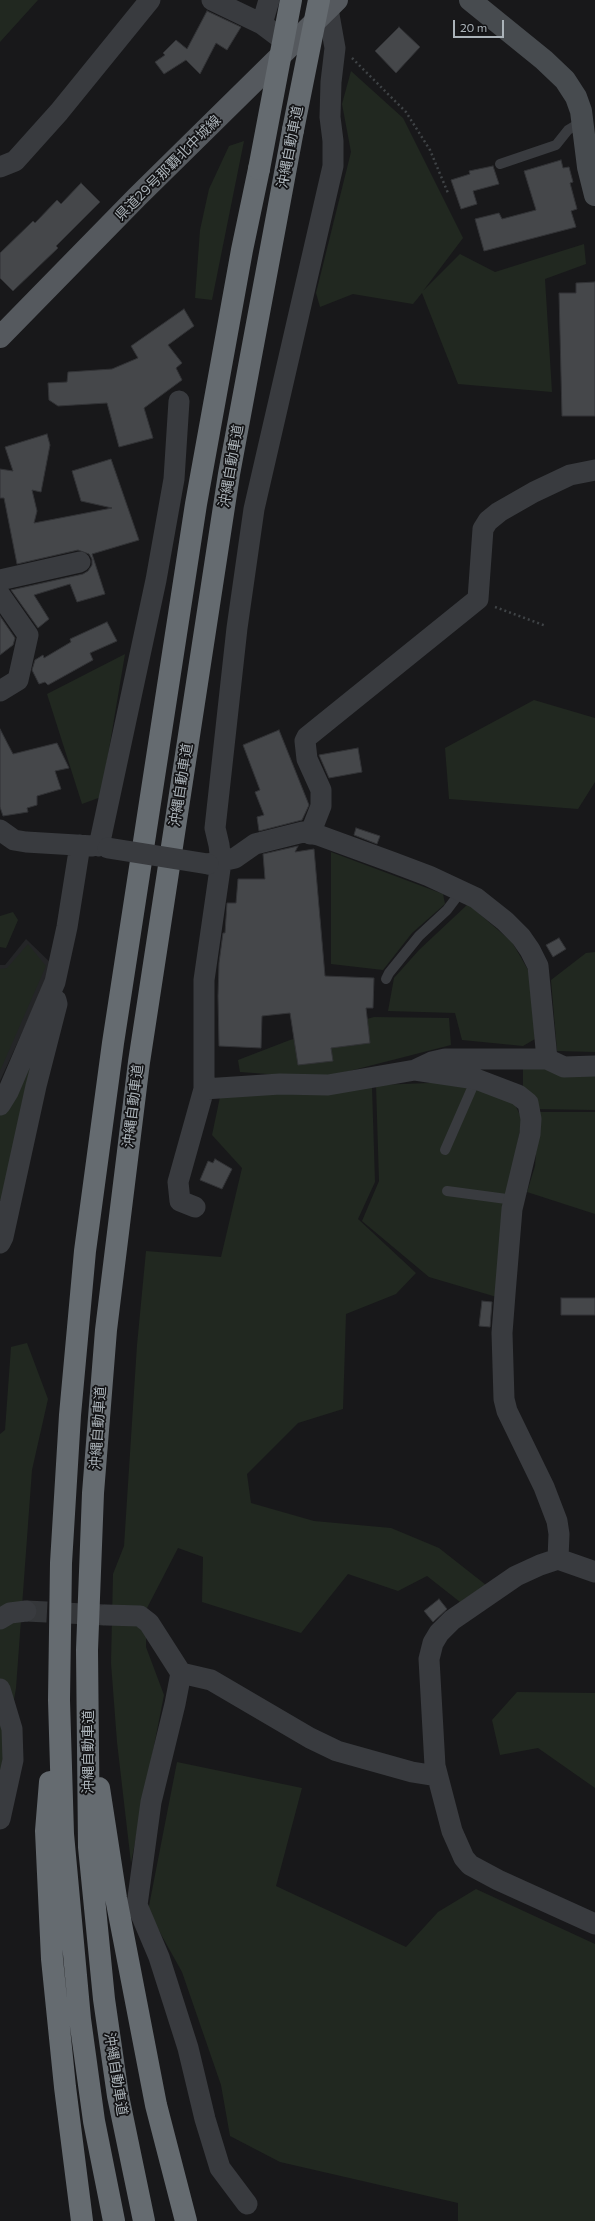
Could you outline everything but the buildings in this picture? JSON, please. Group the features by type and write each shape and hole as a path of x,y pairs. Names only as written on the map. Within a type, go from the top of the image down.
{"highway":[{"name":"沖縄自動車道","path":"114,2221 94,2121 69,1917 63,1834 60,1700 61,1563 70,1415 94,1185 113,1043 196,504 242,250 291,0"},
{"name":"沖縄自動車道","path":"144,2221 120,2103 104,1999 89,1847 88,1594 104,1354 137,1077 228,481 269,250 293,130 328,3"},
{"path":"60,1700 46,1831 48,1886 52,1959 64,2079 82,2221"},
{"path":"88,1718 116,1898 154,2097 186,2221"}],"main road":[{"name":"県道29号那覇北中城線","path":"0,337 295,41 328,3"}],"street":[{"path":"0,167 15,161 60,112 150,0"},
{"path":"212,0 262,24 282,39 295,41"},
{"path":"262,24 269,0"},
{"path":"470,0 544,60 565,80 576,97 583,121 588,167 595,195"},
{"path":"194,1207 180,1202 178,1182 204,1089 204,980 214,863 220,845 215,828 237,628 254,508 333,166 333,142 330,117 331,82 335,48 328,3"},
{"path":"0,1105 8,1092 52,986 67,927 96,846 156,580 171,495 179,401"},
{"path":"310,834 318,815 321,798 320,790 307,759 305,742 307,737 478,600 483,529 488,521 499,512 534,492 570,475 595,470"},
{"path":"0,580 80,562"},
{"path":"0,595 28,635 18,680 0,691"},
{"path":"0,830 14,840 26,842 96,846 214,863 235,858 255,844 303,832 392,862 462,890 476,898 506,921 521,936 530,950 538,966 547,1060"},
{"path":"0,1243 3,1237 36,1086 57,1004 52,986"},
{"path":"204,1089 280,1084 328,1085 415,1070 432,1062 445,1059 547,1060 564,1067 595,1066"},
{"path":"415,1070 476,1079 518,1094 528,1103 531,1119 530,1134 514,1200 502,1333 504,1399 507,1411 544,1487 557,1521 558,1559"},
{"path":"595,1572 558,1559 540,1565 498,1588 452,1620 439,1633 433,1643 429,1659 437,1776 452,1831 464,1858 470,1865 504,1883 595,1924"},
{"path":"0,1619 10,1613 26,1611"},
{"path":"106,1615 140,1616 149,1623 181,1673 176,1704 151,1802 137,1905 159,1958 186,2041 205,2120 220,2168 247,2204"},
{"path":"181,1673 212,1680 310,1738 337,1751 381,1764 437,1776"},
{"path":"0,1689 12,1729 13,1760 0,1819"}],"lane":[{"path":"500,164 556,146 568,130 583,121"},
{"path":"386,979 418,936 447,910 462,890"},
{"path":"445,1150 476,1079"},
{"path":"447,1191 514,1200"}],"path":[{"path":"335,48 346,52 406,112 430,150 448,192"},
{"path":"478,600 546,626"}],"shaded area":[{"path":"0,0 38,0 0,42"},
{"path":"351,71 403,118 463,238 423,291 460,254 495,272 584,244 586,264 545,279 552,392 458,384 422,293 413,304 353,294 320,307 316,293 351,152 342,104"},
{"path":"244,141 212,300 195,298 200,230 209,189 229,146"},
{"path":"125,654 101,797 82,804 47,694"},
{"path":"534,700 595,718 595,782 578,809 449,799 445,748"},
{"path":"331,852 443,894 445,904 412,933 383,970 331,964"},
{"path":"468,904 512,942 531,975 535,1039 523,1046 462,1040 455,1013 388,1011 394,978 419,950"},
{"path":"13,912 18,920 6,948 0,947 0,916"},
{"path":"26,939 53,965 0,1081 0,965 5,965"},
{"path":"28,944 46,966 0,1071 0,969 7,968"},
{"path":"595,952 595,1052 557,1051 551,980 586,953"},
{"path":"374,1017 449,1018 451,1045 322,1078 240,1072 238,1060 290,1040"},
{"path":"31,1060 35,1069 4,1201 0,1200 0,1114"},
{"path":"523,1068 595,1071 595,1110 534,1109 523,1089"},
{"path":"456,1082 514,1103 522,1119 506,1205 500,1298 429,1277 362,1221 379,1181 376,1085"},
{"path":"372,1087 375,1182 358,1219 416,1273 396,1294 346,1314 343,1409 298,1423 247,1474 251,1503 314,1521 391,1528 439,1548 486,1585 460,1602 427,1576 398,1591 348,1574 301,1633 202,1602 203,1557 178,1548 146,1610 146,1647 164,1695 131,1863 117,1742 111,1663 113,1574 124,1546 137,1345 146,1251 221,1257 242,1168 212,1135 220,1097"},
{"path":"539,1112 595,1112 595,1214 527,1192 535,1166"},
{"path":"27,1343 48,1399 32,1470 16,1688 0,1782 0,1434 5,1430 11,1347"},
{"path":"517,1692 595,1693 595,1788 538,1748 500,1755 492,1720"},
{"path":"177,1762 302,1788 276,1886 406,1947 438,1912 476,1889 595,1944 595,2221 458,2221 458,2203 280,2162 230,2136 221,2085 182,1972 148,1911"}],"tunnel":[{"path":"26,1611 105,1615"}]}
